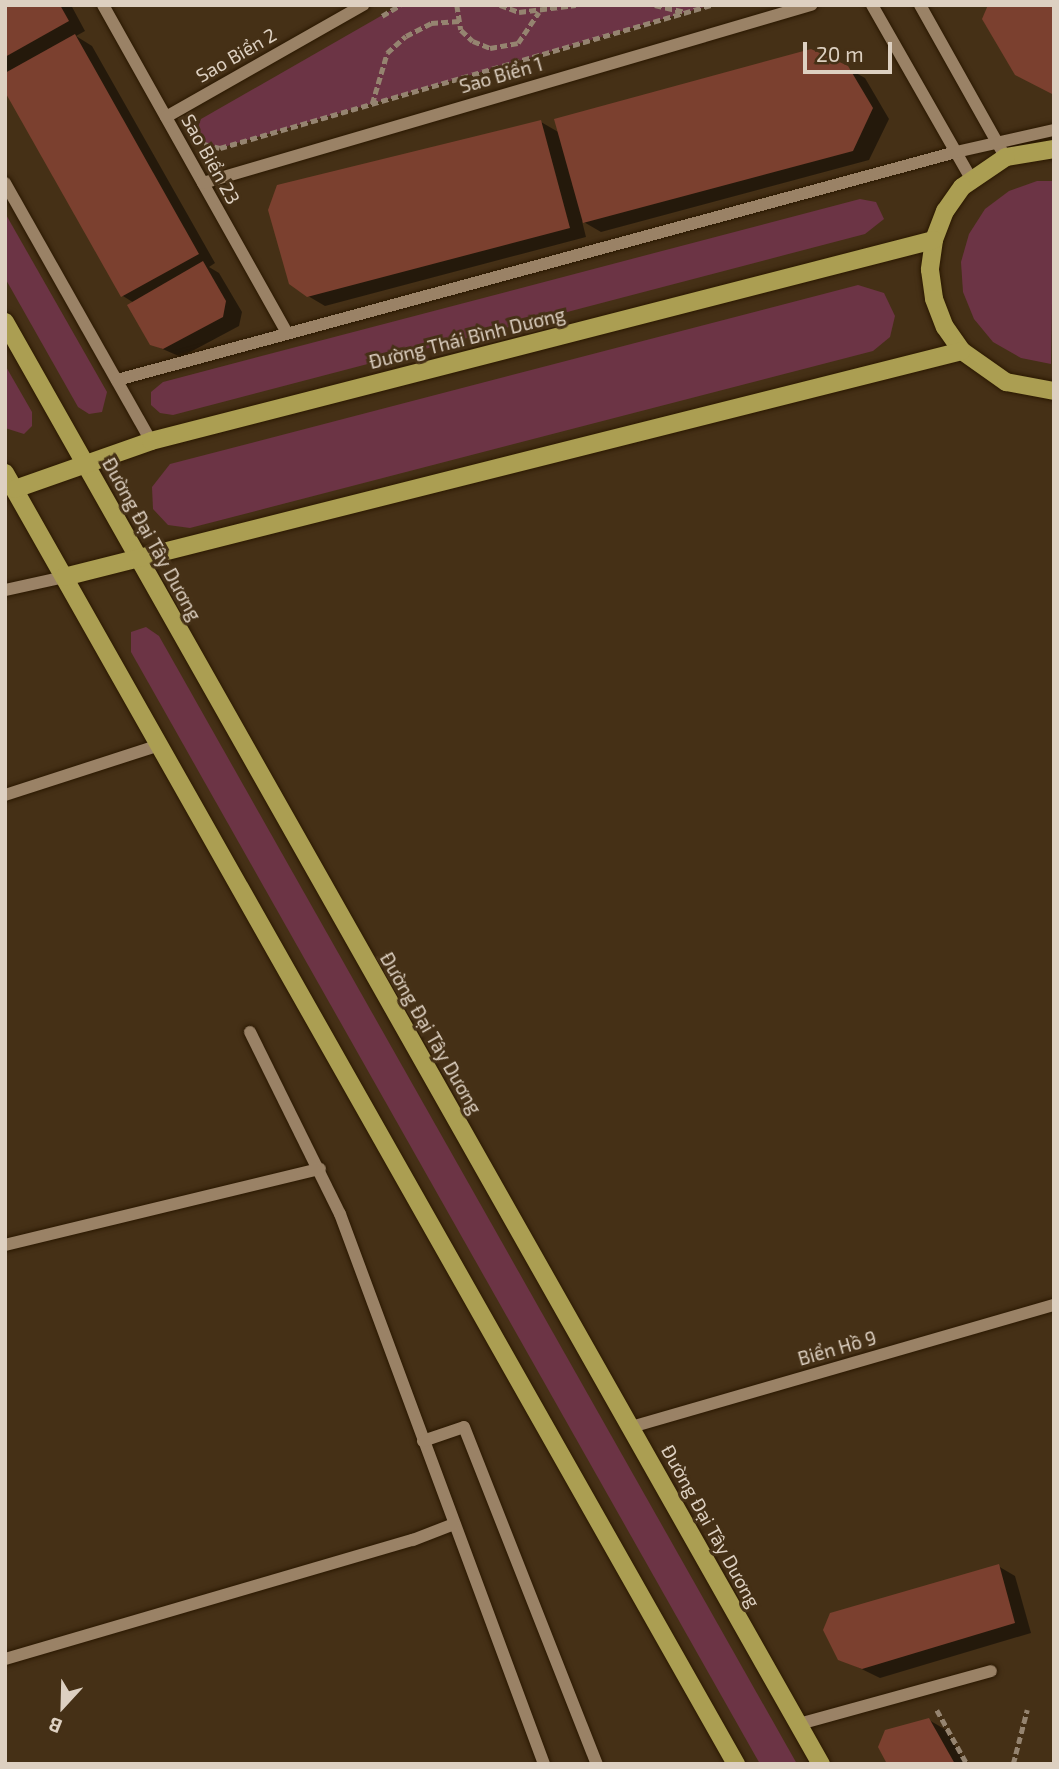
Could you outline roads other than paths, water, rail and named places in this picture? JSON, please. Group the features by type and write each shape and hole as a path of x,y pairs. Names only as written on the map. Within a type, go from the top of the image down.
{"main road":[{"path":"1054,149 1002,151 945,211 934,240 934,299 944,327 962,351 1006,382 1054,391"},
{"name":"Đường Thái Bình Dương","path":"10,491 151,441 934,240"},
{"name":"Đường Đại Tây Dương","path":"5,323 821,1764"},
{"path":"64,577 962,351"},
{"path":"5,472 10,491 64,577 160,745 736,1764"}],"street":[{"name":"Sao Biển 23","path":"103,5 286,331"},
{"name":"Sao Biển 2","path":"166,117 363,5"},
{"name":"Sao Biển 1","path":"203,183 811,5"},
{"path":"872,5 972,180"},
{"path":"920,5 1002,151"},
{"path":"117,380 286,331 956,152 1002,151 1054,130"},
{"path":"5,183 151,441"},
{"path":"5,590 64,577"},
{"path":"5,795 160,745"},
{"path":"250,1032 320,1169 544,1764"},
{"path":"5,1245 320,1169"},
{"name":"Biển Hồ 9","path":"631,1427 1054,1305"},
{"path":"423,1441 464,1427 597,1764"},
{"path":"5,1659 413,1540 454,1524"},
{"path":"799,1724 991,1671"}]}
